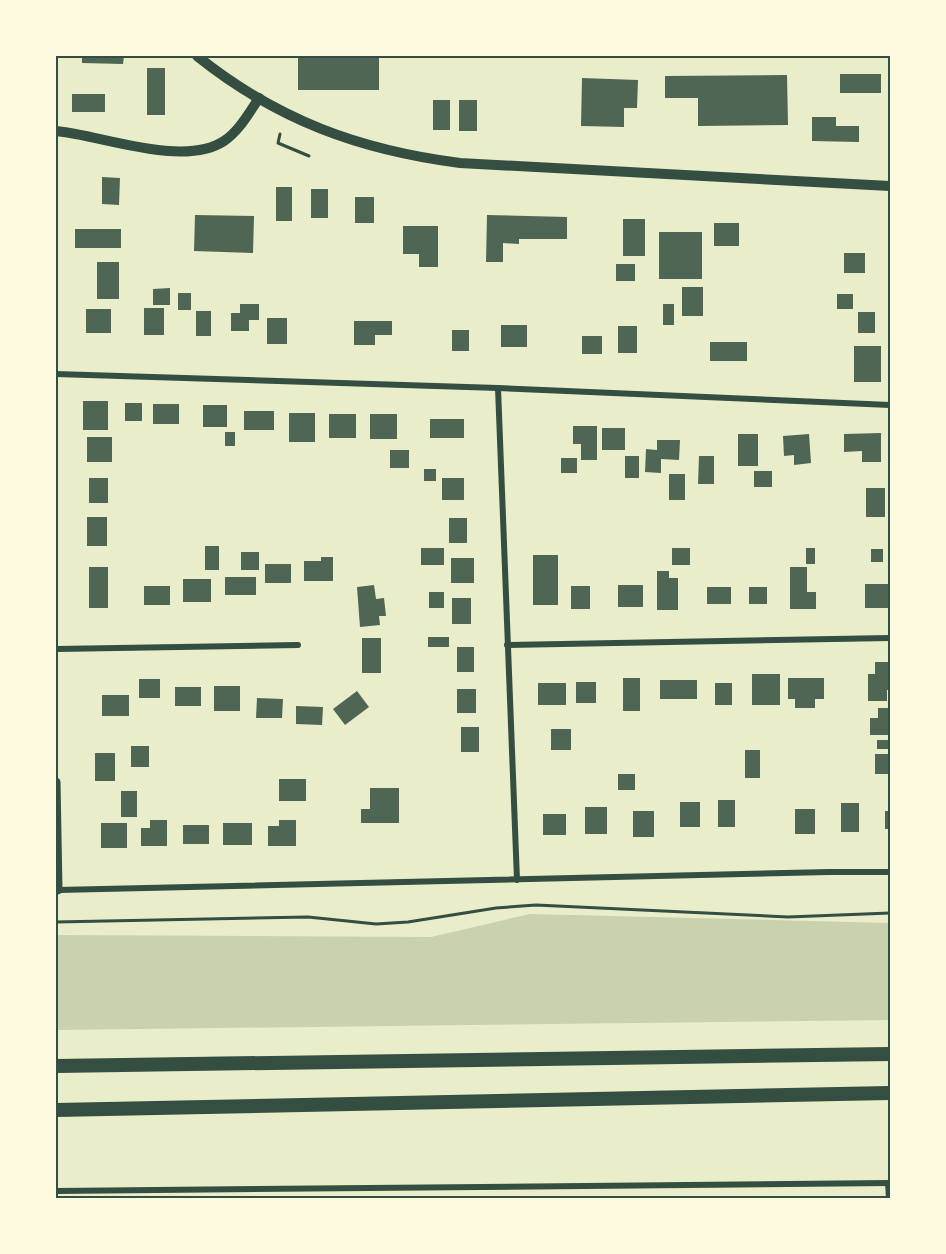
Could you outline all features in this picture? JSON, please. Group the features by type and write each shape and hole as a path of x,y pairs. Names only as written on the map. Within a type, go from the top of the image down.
{"highway":[{"path":"56,1066 891,1054"},
{"path":"56,1110 891,1093"}],"main road":[{"path":"197,56 225,77 302,122 339,137 420,158 469,163 891,186"},
{"path":"56,131 79,133 133,146 183,152 202,149 223,142 234,133 259,98"}],"street":[{"path":"56,374 498,388 891,405"},
{"path":"498,388 517,880"},
{"path":"507,645 891,638"},
{"path":"56,649 297,645"},
{"path":"56,782 57,890 891,872"},
{"path":"56,1191 774,1186 889,1183 888,1198"},
{"path":"75,1190 75,1198"}],"path":[{"path":"280,134 278,143 309,156"},
{"path":"56,922 308,917 376,924 536,905 788,917 891,913"}],"green space":[{"path":"530,914 890,923 890,1020 56,1030 56,935 431,937"}],"building":[{"path":"82,56 124,56 123,64 82,63"},
{"path":"298,56 379,56 379,90 298,90"},
{"path":"147,68 165,68 165,115 147,115"},
{"path":"840,74 881,74 881,93 840,93"},
{"path":"787,75 788,125 698,126 698,98 665,98 665,76"},
{"path":"582,78 638,80 637,108 624,108 624,127 581,126"},
{"path":"72,94 105,94 105,112 72,112"},
{"path":"433,100 450,100 450,130 433,130"},
{"path":"459,100 477,100 477,131 459,131"},
{"path":"812,117 836,117 836,126 859,126 859,142 812,141"},
{"path":"102,177 120,178 119,205 102,204"},
{"path":"276,187 292,187 292,221 276,221"},
{"path":"311,189 328,189 328,218 311,218"},
{"path":"355,197 374,197 374,223 355,223"},
{"path":"195,215 254,216 253,253 194,251"},
{"path":"487,215 567,217 567,239 519,239 519,244 503,243 503,262 486,262"},
{"path":"623,219 645,219 645,256 623,256"},
{"path":"714,223 739,223 739,246 714,246"},
{"path":"403,226 438,226 438,267 419,267 419,254 403,254"},
{"path":"75,229 121,229 121,248 75,248"},
{"path":"659,232 702,232 702,279 659,279"},
{"path":"844,253 865,253 865,273 844,273"},
{"path":"97,262 119,262 119,299 97,299"},
{"path":"616,264 635,264 635,281 616,281"},
{"path":"682,287 703,287 703,316 682,316"},
{"path":"170,288 170,305 153,305 153,289"},
{"path":"178,293 191,293 191,310 178,310"},
{"path":"837,294 853,294 853,309 837,309"},
{"path":"240,304 259,304 259,320 249,320 249,331 231,331 231,313 240,313"},
{"path":"663,304 674,304 674,325 663,325"},
{"path":"144,308 164,308 164,335 144,335"},
{"path":"86,309 111,309 111,333 86,333"},
{"path":"196,311 211,311 211,336 196,336"},
{"path":"858,312 875,312 875,333 858,333"},
{"path":"267,318 287,318 287,344 267,344"},
{"path":"354,321 392,321 392,335 375,335 375,345 354,345"},
{"path":"501,325 527,325 527,347 501,347"},
{"path":"618,326 637,326 637,353 618,353"},
{"path":"452,330 469,330 469,351 452,351"},
{"path":"582,336 602,336 602,354 582,354"},
{"path":"710,342 747,342 747,361 710,361"},
{"path":"854,346 881,346 881,382 854,382"},
{"path":"83,401 108,401 108,430 83,430"},
{"path":"125,403 142,403 142,421 125,421"},
{"path":"153,404 179,404 179,424 153,424"},
{"path":"203,405 227,405 227,427 203,427"},
{"path":"244,411 274,411 274,430 244,430"},
{"path":"289,413 315,413 315,442 289,442"},
{"path":"329,414 356,414 356,438 329,438"},
{"path":"370,414 397,414 397,439 370,439"},
{"path":"430,419 464,419 464,438 430,438"},
{"path":"573,426 597,426 597,460 581,460 581,444 573,444"},
{"path":"602,428 625,428 625,450 602,450"},
{"path":"225,432 235,432 235,446 225,446"},
{"path":"881,433 881,462 862,462 862,451 844,452 844,434"},
{"path":"738,434 758,434 758,466 738,466"},
{"path":"809,434 811,463 794,465 794,455 784,456 783,436"},
{"path":"87,437 112,437 112,462 87,462"},
{"path":"657,440 680,440 679,460 661,459 661,473 645,472 646,449 657,450"},
{"path":"390,450 409,450 409,468 390,468"},
{"path":"625,456 639,456 639,478 625,478"},
{"path":"699,456 714,456 714,484 698,484"},
{"path":"561,458 577,458 577,473 561,473"},
{"path":"424,469 436,469 436,481 424,481"},
{"path":"754,471 772,471 772,487 754,487"},
{"path":"669,474 685,474 685,500 669,500"},
{"path":"89,478 108,478 108,503 89,503"},
{"path":"442,478 464,478 464,500 442,500"},
{"path":"866,488 885,488 885,517 866,517"},
{"path":"87,517 107,517 107,546 87,546"},
{"path":"449,518 467,518 467,543 449,543"},
{"path":"205,546 219,546 219,570 205,570"},
{"path":"421,548 444,548 444,565 421,565"},
{"path":"672,548 690,548 690,565 672,565"},
{"path":"806,548 815,548 815,564 806,564"},
{"path":"871,549 883,549 883,562 871,562"},
{"path":"241,552 259,552 259,570 241,570"},
{"path":"533,555 558,555 558,605 533,605"},
{"path":"321,557 333,557 333,581 304,581 304,561 321,561"},
{"path":"451,558 474,558 474,583 451,583"},
{"path":"265,564 291,564 291,583 265,583"},
{"path":"89,567 108,567 108,608 89,608"},
{"path":"790,567 807,567 807,592 816,592 816,609 790,609"},
{"path":"657,571 669,571 669,578 678,578 678,610 657,610"},
{"path":"225,577 256,577 256,595 225,595"},
{"path":"183,579 211,579 211,602 183,602"},
{"path":"865,584 889,584 889,608 865,608"},
{"path":"374,585 376,599 384,598 386,616 379,616 380,625 360,627 357,587"},
{"path":"618,585 643,585 643,607 618,607"},
{"path":"144,586 170,586 170,605 144,605"},
{"path":"571,586 590,586 590,609 571,609"},
{"path":"707,587 731,587 731,604 707,604"},
{"path":"749,587 767,587 767,604 749,604"},
{"path":"429,592 444,592 444,608 429,608"},
{"path":"452,598 471,598 471,624 452,624"},
{"path":"428,637 449,637 449,647 428,647"},
{"path":"362,638 381,638 381,673 362,673"},
{"path":"457,647 474,647 474,672 457,672"},
{"path":"875,662 890,662 890,690 887,690 887,701 868,701 868,674 875,674"},
{"path":"752,674 780,674 780,705 752,705"},
{"path":"623,678 640,678 640,711 623,711"},
{"path":"788,678 824,678 824,699 815,699 815,708 795,708 795,699 788,699"},
{"path":"139,679 160,679 160,698 139,698"},
{"path":"660,680 697,680 697,699 660,699"},
{"path":"576,682 596,682 596,703 576,703"},
{"path":"538,683 566,683 566,705 538,705"},
{"path":"715,683 732,683 732,705 715,705"},
{"path":"214,686 240,686 240,711 214,711"},
{"path":"175,687 201,687 201,706 175,706"},
{"path":"457,689 476,689 476,713 457,713"},
{"path":"357,691 369,707 345,725 333,709"},
{"path":"102,695 129,695 129,716 102,716"},
{"path":"257,698 283,699 282,718 256,718"},
{"path":"296,706 323,707 322,725 296,724"},
{"path":"878,708 890,708 890,735 870,735 870,718 878,718"},
{"path":"461,727 479,727 479,752 461,752"},
{"path":"551,729 571,729 571,750 551,750"},
{"path":"877,740 890,740 890,749 877,749"},
{"path":"131,746 149,746 149,767 131,767"},
{"path":"745,750 760,750 760,778 745,778"},
{"path":"95,753 115,753 115,781 95,781"},
{"path":"875,754 890,754 890,774 875,774"},
{"path":"618,774 635,774 635,790 618,790"},
{"path":"279,779 306,779 306,801 279,801"},
{"path":"370,788 399,788 399,823 361,823 361,809 370,809"},
{"path":"121,791 137,791 137,817 121,817"},
{"path":"718,800 735,800 735,827 718,827"},
{"path":"680,802 700,802 700,827 680,827"},
{"path":"841,803 859,803 859,832 841,832"},
{"path":"585,807 607,807 607,834 585,834"},
{"path":"795,809 815,809 815,834 795,834"},
{"path":"633,811 654,811 654,837 633,837"},
{"path":"885,811 890,811 890,829 885,829"},
{"path":"543,814 566,814 566,835 543,835"},
{"path":"150,820 167,820 167,846 141,846 141,828 150,828"},
{"path":"279,820 296,820 296,846 268,846 268,826 279,826"},
{"path":"101,823 127,823 127,848 101,848"},
{"path":"223,823 252,823 252,845 223,845"},
{"path":"183,825 209,825 209,844 183,844"}]}
